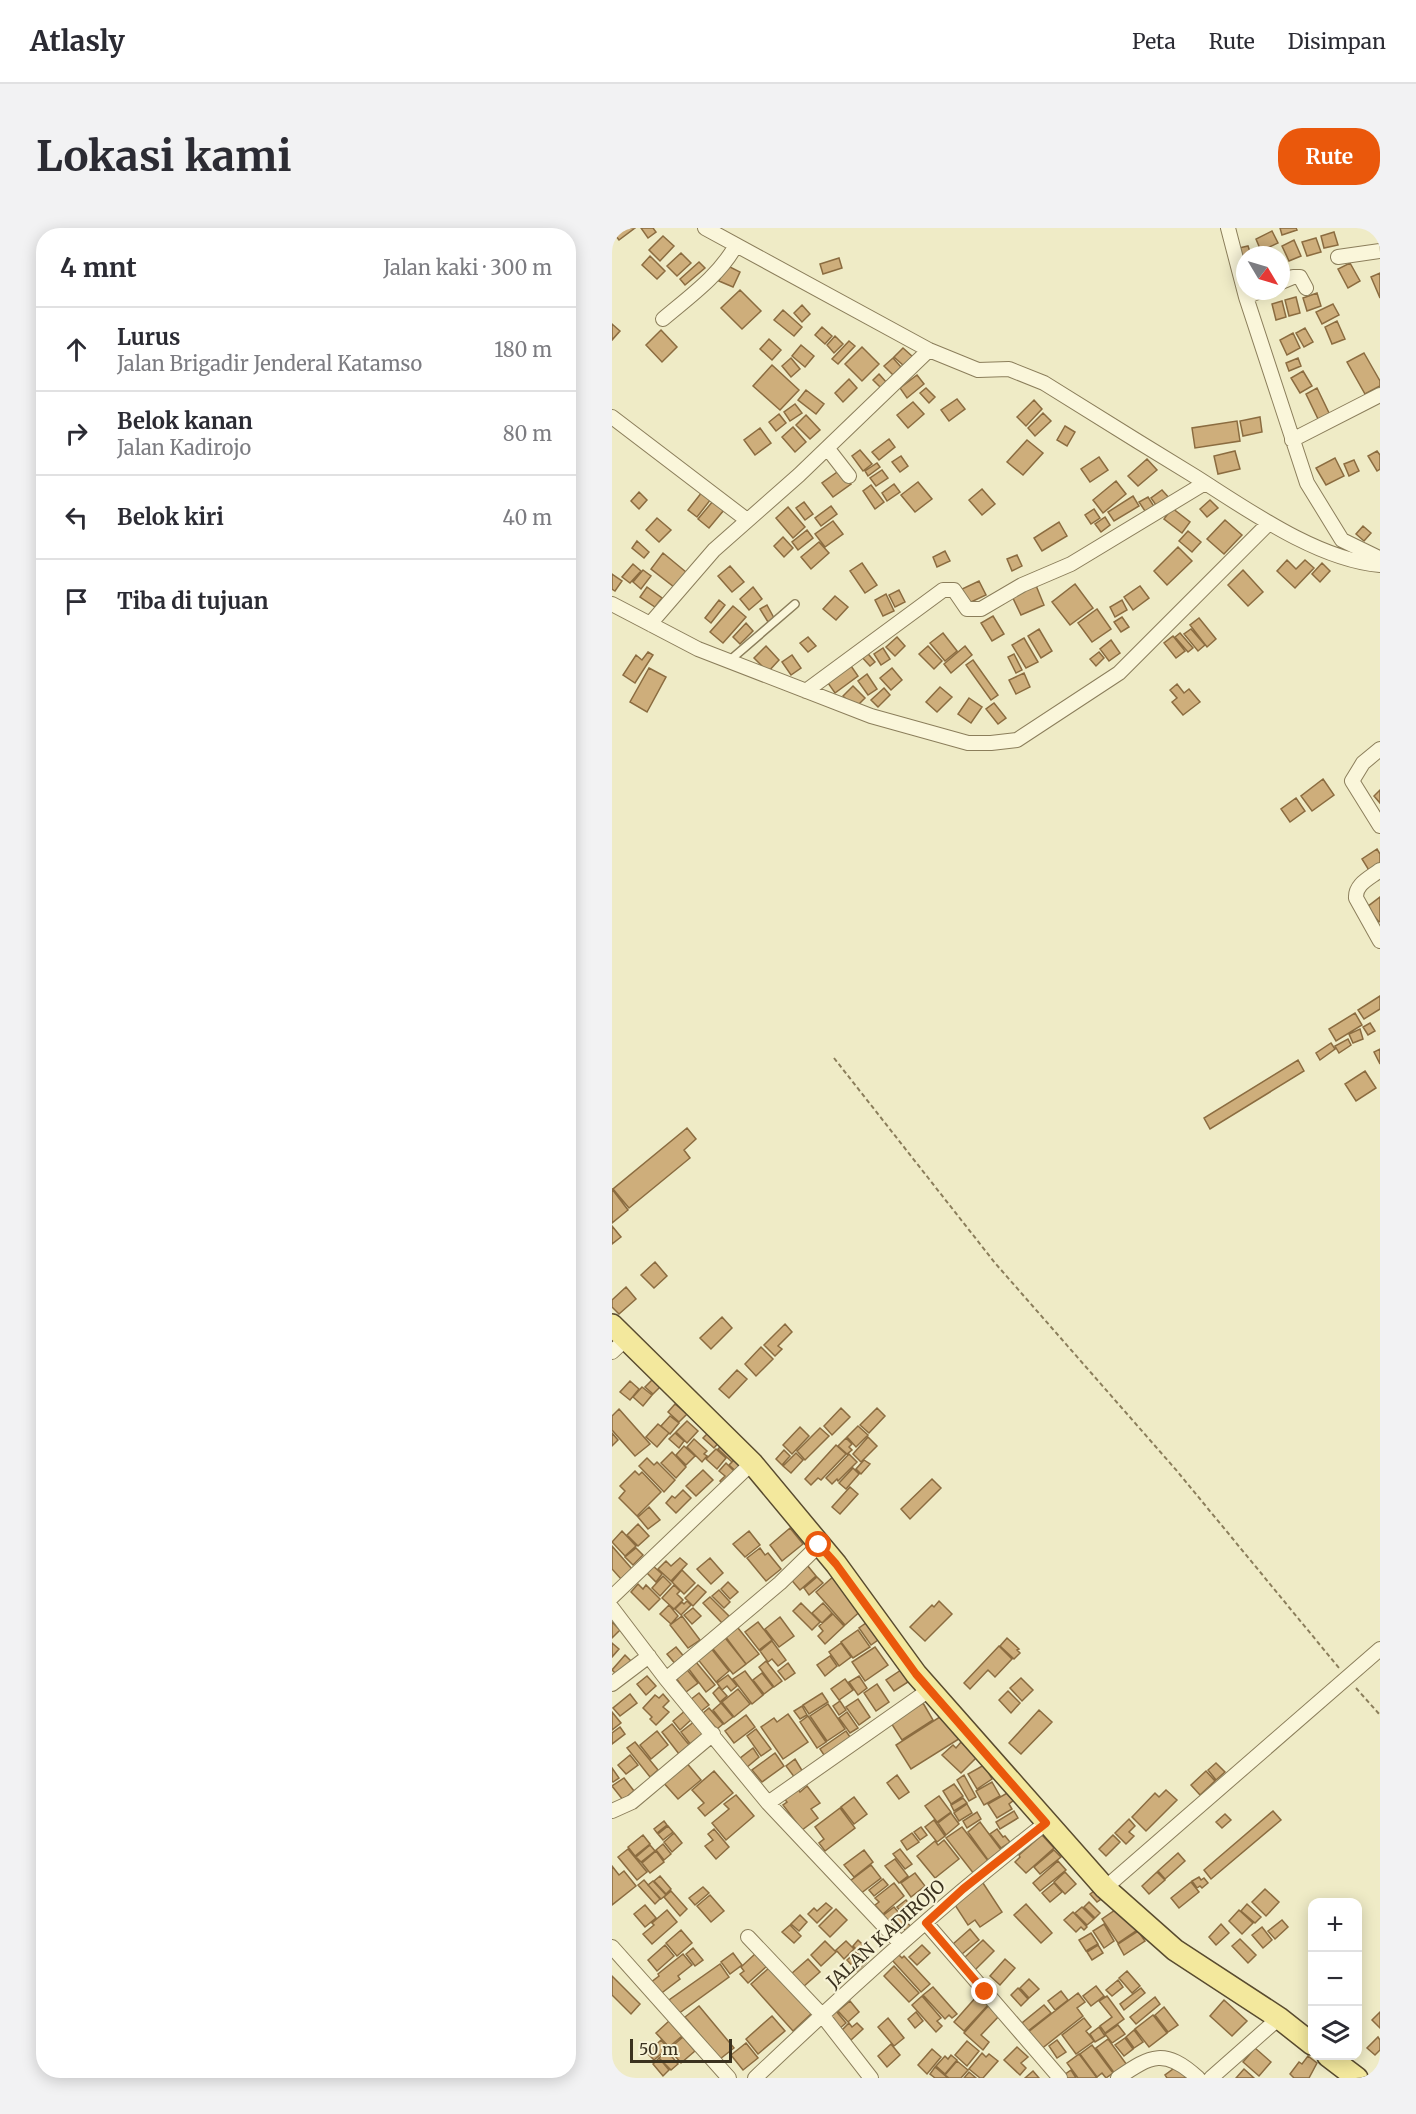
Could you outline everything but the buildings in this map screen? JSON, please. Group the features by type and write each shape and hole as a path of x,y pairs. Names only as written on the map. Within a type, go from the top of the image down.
{"main road":[{"path":"617,1339 752,1463 819,1545 929,1690 1105,1888 1175,1950 1279,2018 1308,2041"},
{"path":"1334,2060 1357,2078"}],"street":[{"path":"705,228 929,350 978,370 1009,369 1044,383 1269,523 1338,556 1377,561"},
{"path":"1228,228 1236,259"},
{"path":"663,319 712,276 729,258 736,244"},
{"path":"1338,258 1380,251"},
{"path":"1290,278 1300,277 1306,288"},
{"path":"1247,300 1307,483 1337,534 1347,544 1377,561"},
{"path":"650,624 714,550 828,449 929,350"},
{"path":"1292,440 1380,395"},
{"path":"612,417 747,520"},
{"path":"828,449 849,476"},
{"path":"806,691 943,590 954,590 967,609 981,609 1022,585 1071,564 1205,483"},
{"path":"612,604 698,649 871,716 968,743 991,744 1017,740 1119,673 1269,523"},
{"path":"1380,748 1363,763 1352,781 1380,826"},
{"path":"1380,870 1359,886 1356,892 1356,898 1380,941"},
{"path":"612,1597 752,1463"},
{"path":"666,1679 780,1583 819,1545"},
{"path":"612,1608 666,1679 768,1803 901,1944"},
{"path":"1105,1888 1380,1649"},
{"path":"612,1684 649,1656"},
{"path":"768,1803 929,1690"},
{"path":"612,1811 632,1802 712,1734"},
{"name":"JALAN KADIROJO","path":"756,2078 822,2015 963,1889 1046,1823"},
{"path":"926,1923 1060,2078"},
{"path":"748,1937 822,2015 871,2078"},
{"path":"612,1947 729,2078"},
{"path":"1211,2078 1279,2018"},
{"path":"1118,2078 1142,2062 1152,2058 1164,2058 1186,2067 1198,2078"}],"lane":[{"path":"729,661 795,604"}],"path":[{"path":"834,1058 995,1263 1177,1471 1380,1715"}],"route":[{"path":"819,1545 836,1564 916,1674 1046,1823 984,1871 926,1923 985,1992"}]}
